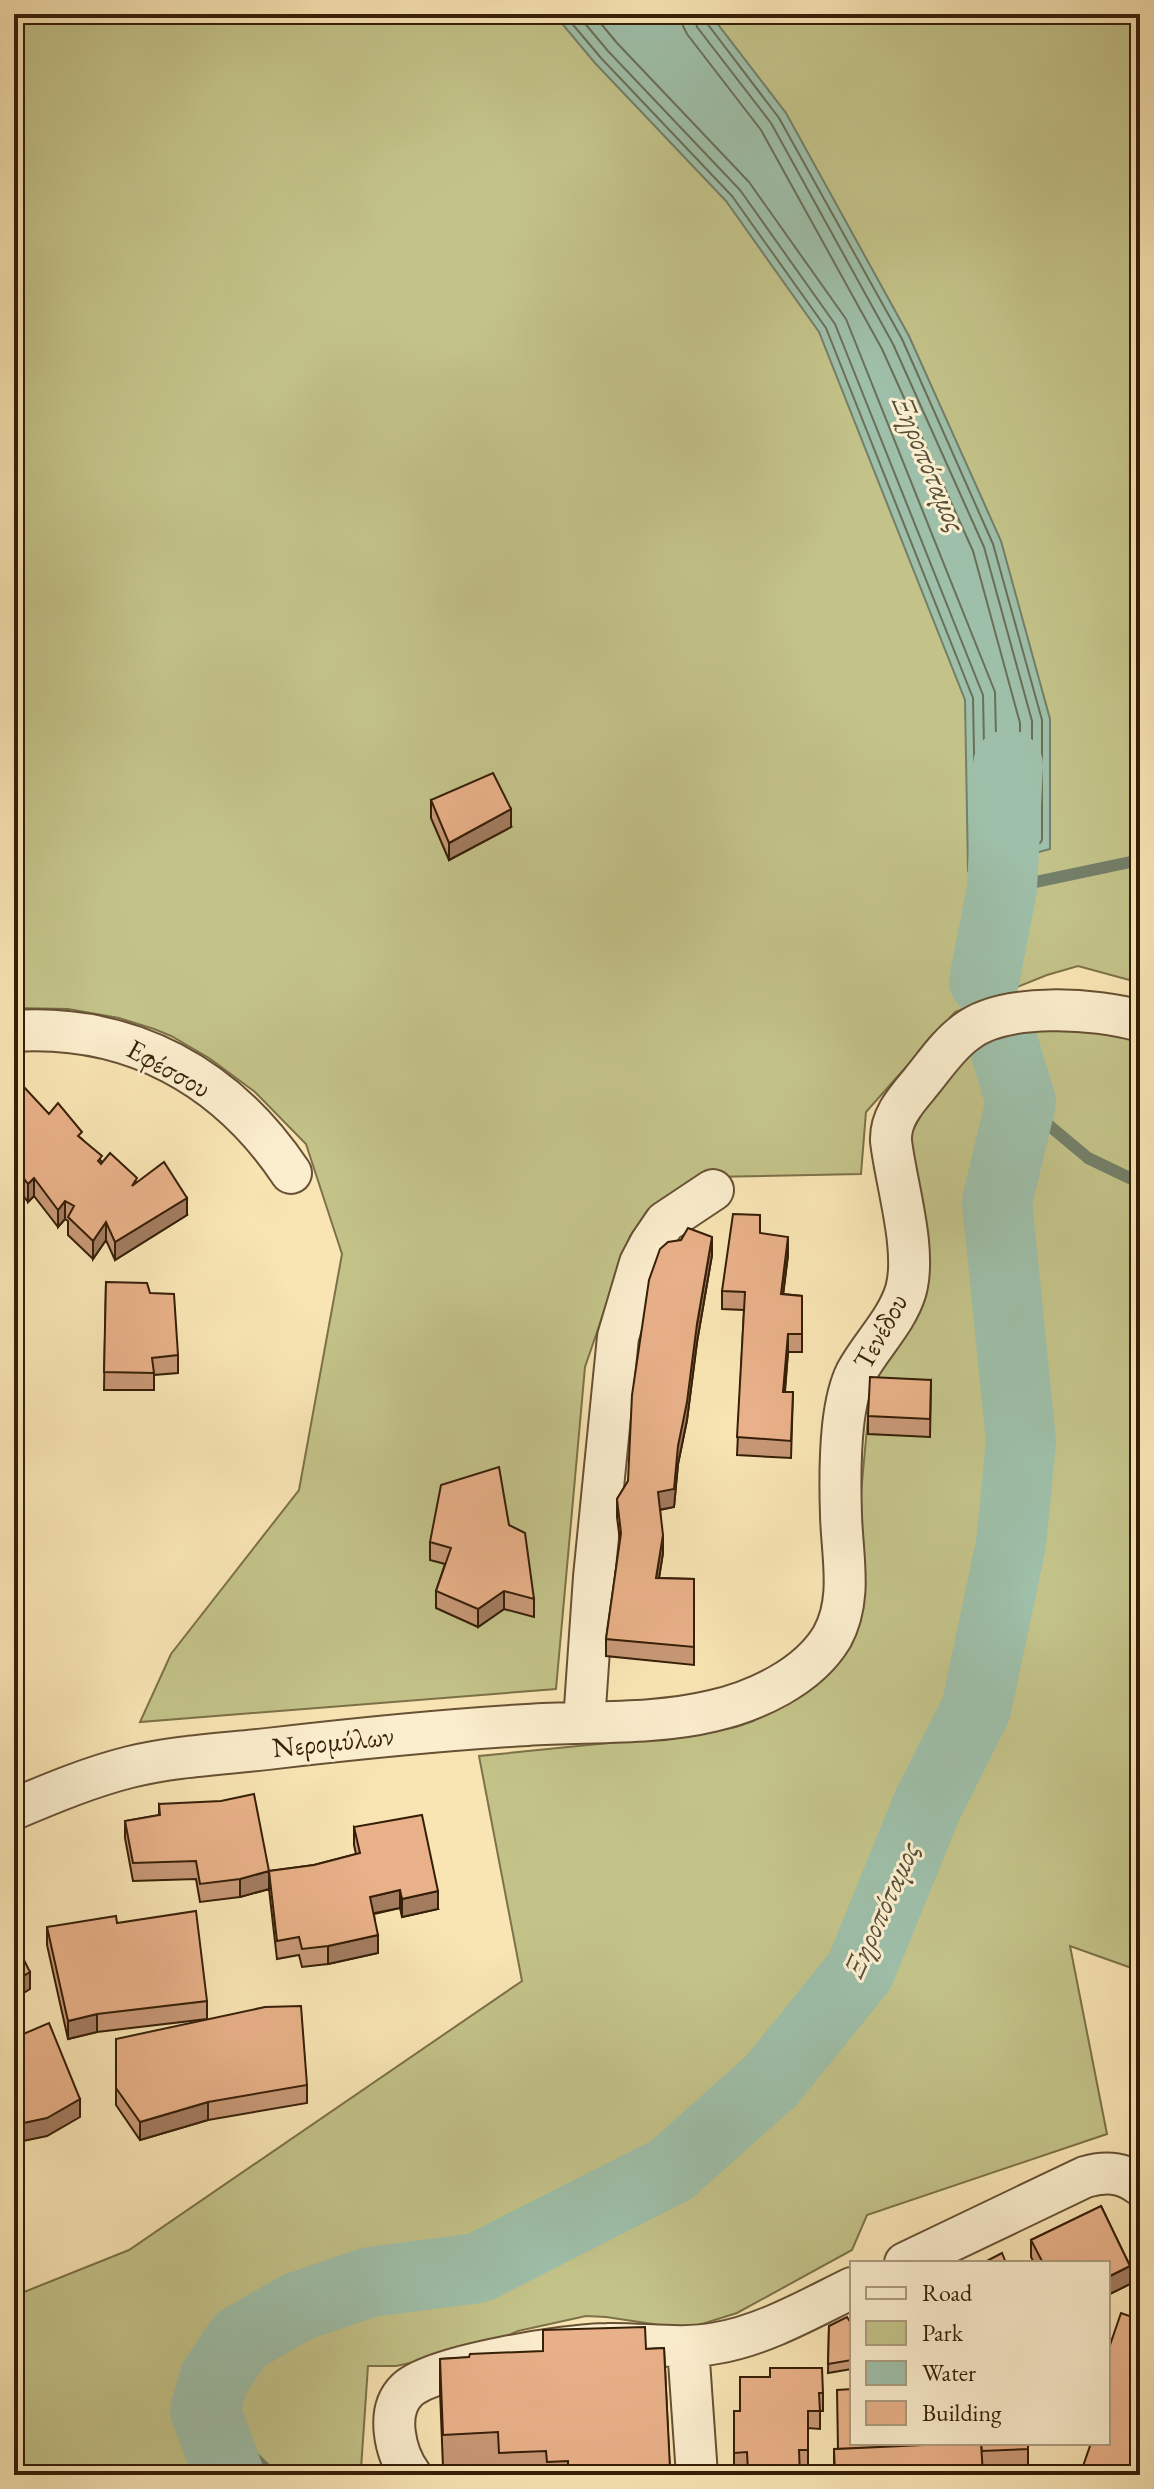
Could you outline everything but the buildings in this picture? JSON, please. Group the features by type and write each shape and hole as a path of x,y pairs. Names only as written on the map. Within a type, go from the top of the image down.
{"street":[{"name":"Τενέδου","path":"661,1718 710,1712 743,1702 773,1688 815,1659 838,1623 843,1608 845,1579 840,1480 846,1408 854,1376 900,1305 909,1277 908,1243 890,1128 898,1113 953,1043 987,1020 1036,1012 1107,1014 1140,1021"},
{"name":"Εφέσσου","path":"14,1031 91,1034 118,1040 160,1056 202,1081 226,1101 273,1147 291,1173"},
{"path":"584,1722 594,1577 618,1337 640,1263 650,1244 665,1222 713,1190"},
{"name":"Νερομύλων","path":"14,1809 98,1777 168,1760 371,1737 661,1718"},
{"path":"909,2261 1085,2177 1107,2173 1124,2176 1140,2185"},
{"path":"411,2475 398,2445 394,2420 395,2410 404,2393 417,2383 444,2373 538,2350 606,2344 688,2347 717,2343 759,2332 850,2289"},
{"path":"688,2347 697,2475"}],"green space":[{"path":"14,14 1140,14 1140,980 1133,981 1078,966 1047,975 955,1012 866,1112 861,1174 708,1177 630,1236 585,1367 556,1689 140,1722 171,1654 299,1490 342,1254 306,1144 255,1092 209,1058 154,1029 119,1018 68,1009 14,1008"},
{"path":"1006,1024 1140,1033 1140,1971 1070,1946 1107,2134 867,2215 852,2250 737,2313 686,2329 586,2316 518,2331 485,2345 429,2359 396,2366 368,2366 361,2469 369,2475 14,2475 14,2296 129,2250 522,1981 479,1756 698,1734 736,1727 753,1721 805,1685 858,1526 870,1395 890,1349 908,1139 932,1095 973,1041"}],"water":[{"path":"554,14 710,14 786,113 909,336 1001,541 1050,719 1050,849 968,871 965,700 819,332 726,201 595,63"}],"waterway":[{"name":"Ξηροπόταμος","path":"984,981 1002,889 1008,765"},
{"path":"1002,889 1140,860"},
{"name":"Ξηροπόταμος","path":"229,2475 205,2410 214,2379 240,2340 297,2307 370,2282 478,2268 671,2170 771,2081 860,1971 927,1806 976,1709 1011,1544 1021,1441 997,1202 1021,1102 1000,1033"},
{"path":"1021,1102 1088,1158 1140,1183"},
{"path":"205,2410 272,2475"}]}
